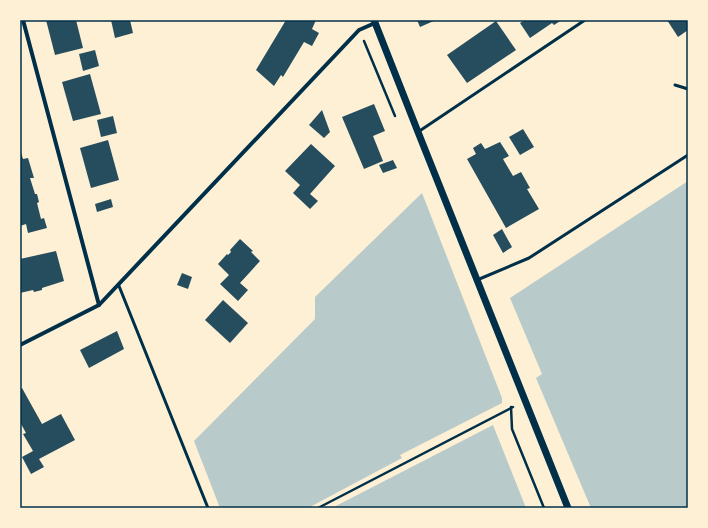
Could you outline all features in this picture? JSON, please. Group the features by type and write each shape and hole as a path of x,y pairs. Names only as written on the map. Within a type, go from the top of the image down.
{"street":[{"path":"23,20 99,305"},
{"path":"20,345 99,305 119,286 359,30 375,21 568,508"}],"lane":[{"path":"418,132 585,20"},
{"path":"674,85 688,89"},
{"path":"477,280 529,258 688,154"},
{"path":"119,286 208,508"}],"path":[{"path":"359,30 398,123"},
{"path":"509,400 512,407 512,429 544,508"},
{"path":"318,508 512,407 526,402"}],"shaded area":[{"path":"688,181 688,508 591,508 536,378 542,374 510,298"},
{"path":"422,193 502,398 502,403 400,455 402,458 308,508 220,508 194,441 315,319 315,297"},
{"path":"493,425 526,508 332,508"}],"building":[{"path":"46,20 76,20 83,48 55,55"},
{"path":"111,20 130,20 133,33 115,38"},
{"path":"286,20 316,20 312,29 319,33 312,46 304,42 283,77 281,75 274,86 256,70"},
{"path":"417,20 436,20 420,27"},
{"path":"525,20 562,20 554,25 552,23 530,38 520,23"},
{"path":"667,20 688,20 688,30 678,37"},
{"path":"496,21 516,50 467,83 447,55"},
{"path":"95,50 99,66 83,71 79,54"},
{"path":"90,74 101,114 73,121 62,82"},
{"path":"374,104 385,131 373,136 383,161 364,169 342,117"},
{"path":"322,110 330,132 324,138 309,125"},
{"path":"113,116 117,133 101,137 97,120"},
{"path":"523,129 534,147 520,155 509,137"},
{"path":"108,140 119,180 91,188 80,148"},
{"path":"500,142 509,156 503,159 513,176 521,172 530,188 527,189 539,209 506,228 467,159 476,154 473,148 481,143 485,149"},
{"path":"311,144 335,166 310,194 318,201 310,209 293,193 300,185 285,171"},
{"path":"20,149 23,159 28,158 34,178 30,178 35,194 37,194 39,202 37,203 41,219 44,218 47,228 28,233 26,224 20,226"},
{"path":"393,160 397,168 383,173 379,165"},
{"path":"111,199 113,207 97,212 95,204"},
{"path":"502,229 512,247 503,253 493,235"},
{"path":"240,239 253,251 251,252 260,261 240,283 248,290 238,301 220,284 229,275 218,264 227,254 228,255 231,252 230,250"},
{"path":"56,251 64,281 42,288 42,290 34,292 33,290 20,293 20,259"},
{"path":"182,273 192,277 188,289 177,285"},
{"path":"223,300 248,323 230,343 205,320"},
{"path":"117,331 124,349 89,368 80,350"},
{"path":"22,388 42,424 61,414 75,440 39,459 44,467 31,474 22,457 33,451 23,434 26,433 20,422 20,389"}]}
